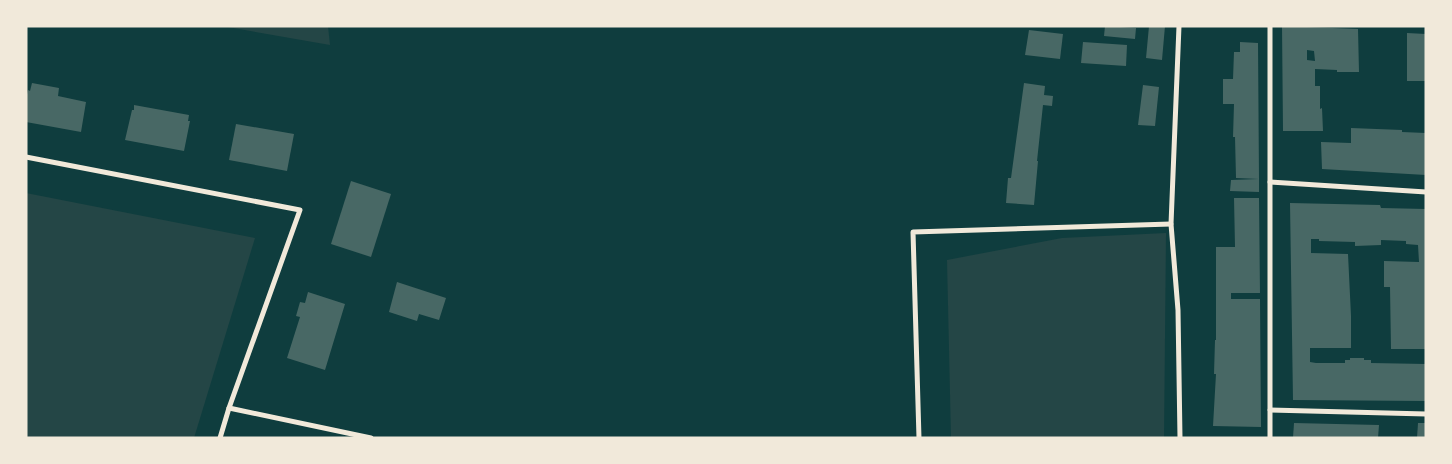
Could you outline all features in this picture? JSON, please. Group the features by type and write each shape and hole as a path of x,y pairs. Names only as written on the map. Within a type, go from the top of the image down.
{"street":[{"path":"1179,26 1170,224 1178,310 1180,438"},
{"path":"1270,26 1270,438"},
{"path":"26,157 300,210 220,438"},
{"path":"1270,182 1426,192"},
{"path":"919,438 913,232 1170,224"},
{"path":"229,408 371,438"},
{"path":"1270,410 1426,414"}],"shaded area":[{"path":"222,26 328,26 330,45"},
{"path":"26,193 255,238 194,438 26,438"},
{"path":"1166,233 1164,438 951,438 947,260 1062,238"}],"building":[{"path":"1105,26 1136,28 1135,39 1104,36"},
{"path":"1149,26 1165,26 1162,60 1146,58"},
{"path":"1282,26 1358,29 1359,72 1315,69 1315,86 1320,86 1320,109 1322,108 1323,131 1283,131","holes":["1307,50 1314,51 1315,61 1307,60"]},
{"path":"1029,30 1063,34 1060,59 1025,55"},
{"path":"1407,33 1426,34 1426,81 1407,81"},
{"path":"1083,42 1127,45 1126,66 1081,63"},
{"path":"1240,42 1258,43 1259,179 1236,178 1235,137 1233,137 1234,104 1223,104 1223,79 1233,79 1234,52 1240,52"},
{"path":"32,83 59,88 58,96 86,102 81,132 26,122 26,99"},
{"path":"1024,83 1045,86 1044,95 1053,96 1052,106 1043,105 1034,205 1006,203 1008,178 1011,178"},
{"path":"1143,85 1159,87 1155,126 1138,125"},
{"path":"134,105 189,115 188,121 190,121 184,151 125,140"},
{"path":"236,124 294,134 287,171 229,160"},
{"path":"1351,128 1426,133 1426,175 1322,169 1321,142 1351,143"},
{"path":"1259,179 1259,192 1230,191 1231,180"},
{"path":"351,181 391,194 371,257 331,244"},
{"path":"1234,198 1259,198 1260,293 1231,293 1231,299 1260,299 1261,427 1213,426 1216,374 1214,374 1216,247 1235,247"},
{"path":"1290,203 1380,205 1381,208 1426,209 1426,349 1391,349 1390,287 1384,287 1384,261 1419,262 1418,245 1406,244 1406,241 1381,240 1381,245 1355,246 1355,242 1311,239 1311,253 1348,254 1351,348 1310,348 1310,362 1345,363 1345,360 1350,360 1350,358 1364,358 1364,360 1371,360 1371,363 1426,364 1426,401 1293,400"},
{"path":"397,282 446,298 439,320 419,314 417,321 389,312"},
{"path":"308,292 345,304 325,370 287,358 300,317 296,316 300,302 305,303"},
{"path":"1294,423 1379,425 1378,438 1293,438"},
{"path":"1418,423 1426,423 1426,438 1417,438"}]}
